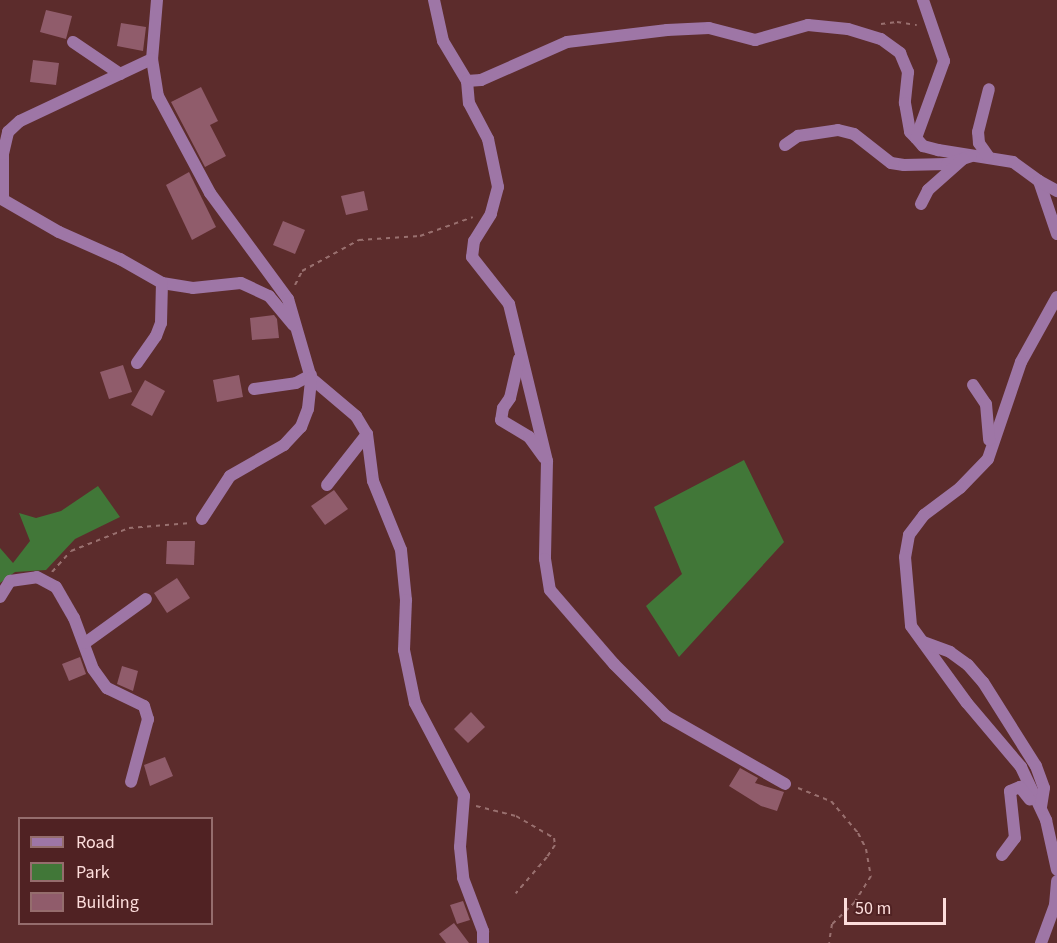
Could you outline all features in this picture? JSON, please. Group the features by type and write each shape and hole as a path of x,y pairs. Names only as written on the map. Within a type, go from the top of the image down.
{"street":[{"path":"157,0 152,59 158,96 210,193 288,299 311,376 308,409 301,427 276,450 230,476 202,519"},
{"path":"434,0 443,41 467,81 469,103 488,139 498,187 491,214 474,241 472,257 509,304 520,345 547,461 545,559 550,590 614,664 666,716 785,784"},
{"path":"916,138 944,60 923,0"},
{"path":"467,81 481,80 567,42 667,30 709,28 755,40 808,25 849,29 881,39 900,53 908,72 905,102 910,132 923,146 1013,162 1057,191"},
{"path":"73,42 120,74"},
{"path":"152,59 20,121 8,132 3,154 2,199 59,232 120,259 162,283 193,288 241,283 268,296 299,332"},
{"path":"987,156 979,143 978,132 989,89"},
{"path":"785,145 798,136 838,130 854,134 891,163 921,166 947,164 969,156"},
{"path":"921,204 928,190 969,156"},
{"path":"1039,181 1057,234"},
{"path":"137,363 156,336 161,322 162,283"},
{"path":"1057,297 1021,362 988,459 965,484 924,514 909,535 905,557 912,626 967,703 1021,767 1043,815 1057,870"},
{"path":"520,345 518,371 510,398 503,408 501,420 529,436 547,461"},
{"path":"254,388 296,383 311,376"},
{"path":"311,376 356,416 367,434 373,481 401,550 406,600 404,650 414,703 464,796 460,847 464,878 483,931 483,943"},
{"path":"973,385 986,404 988,459"},
{"path":"327,485 367,434"},
{"path":"0,597 10,581 37,577 56,587 85,643 93,669 107,688 144,706 148,719 131,782"},
{"path":"85,643 146,598"},
{"path":"922,642 950,652 968,665 983,682 1036,765 1044,788 1043,815"},
{"path":"1002,855 1015,838 1011,791 1020,787 1043,815"},
{"path":"1041,943 1055,905 1057,881"}],"path":[{"path":"872,26 897,22 932,28"},
{"path":"288,299 302,271 359,240 420,236 472,217 479,210"},
{"path":"44,581 72,551 107,536 129,528 185,526 202,519"},
{"path":"785,784 831,801 858,832 866,849 871,876 855,902 832,924 829,943"},
{"path":"464,804 516,816 554,838 555,845 551,851 516,893"}],"green space":[{"path":"744,460 784,542 679,657 646,606 682,574 654,507"},
{"path":"98,486 120,517 75,539 46,570 15,572 0,583 0,548 13,563 30,541 19,513 36,518 61,511"}],"building":[{"path":"46,10 72,16 66,39 40,32"},
{"path":"121,23 146,27 143,51 117,46"},
{"path":"33,60 59,63 56,85 30,82"},
{"path":"201,87 218,121 210,125 226,156 205,167 171,102"},
{"path":"189,172 216,227 192,240 166,185"},
{"path":"364,191 368,210 346,215 341,196"},
{"path":"283,221 305,230 295,254 273,245"},
{"path":"274,315 277,319 279,338 252,340 250,318"},
{"path":"123,365 132,392 109,399 100,372"},
{"path":"239,375 243,397 217,402 213,380"},
{"path":"145,380 165,391 152,416 131,405"},
{"path":"334,490 348,509 325,525 311,506"},
{"path":"167,541 195,541 194,565 166,564"},
{"path":"177,578 190,598 167,613 154,593"},
{"path":"80,657 86,674 69,681 62,664"},
{"path":"122,666 138,671 133,691 117,684"},
{"path":"471,712 485,727 468,743 454,729"},
{"path":"165,757 173,776 150,786 144,765"},
{"path":"740,768 758,778 755,783 784,792 777,811 761,806 729,786"},
{"path":"463,901 470,920 457,924 450,905"},
{"path":"454,923 469,943 446,943 439,934"}]}
